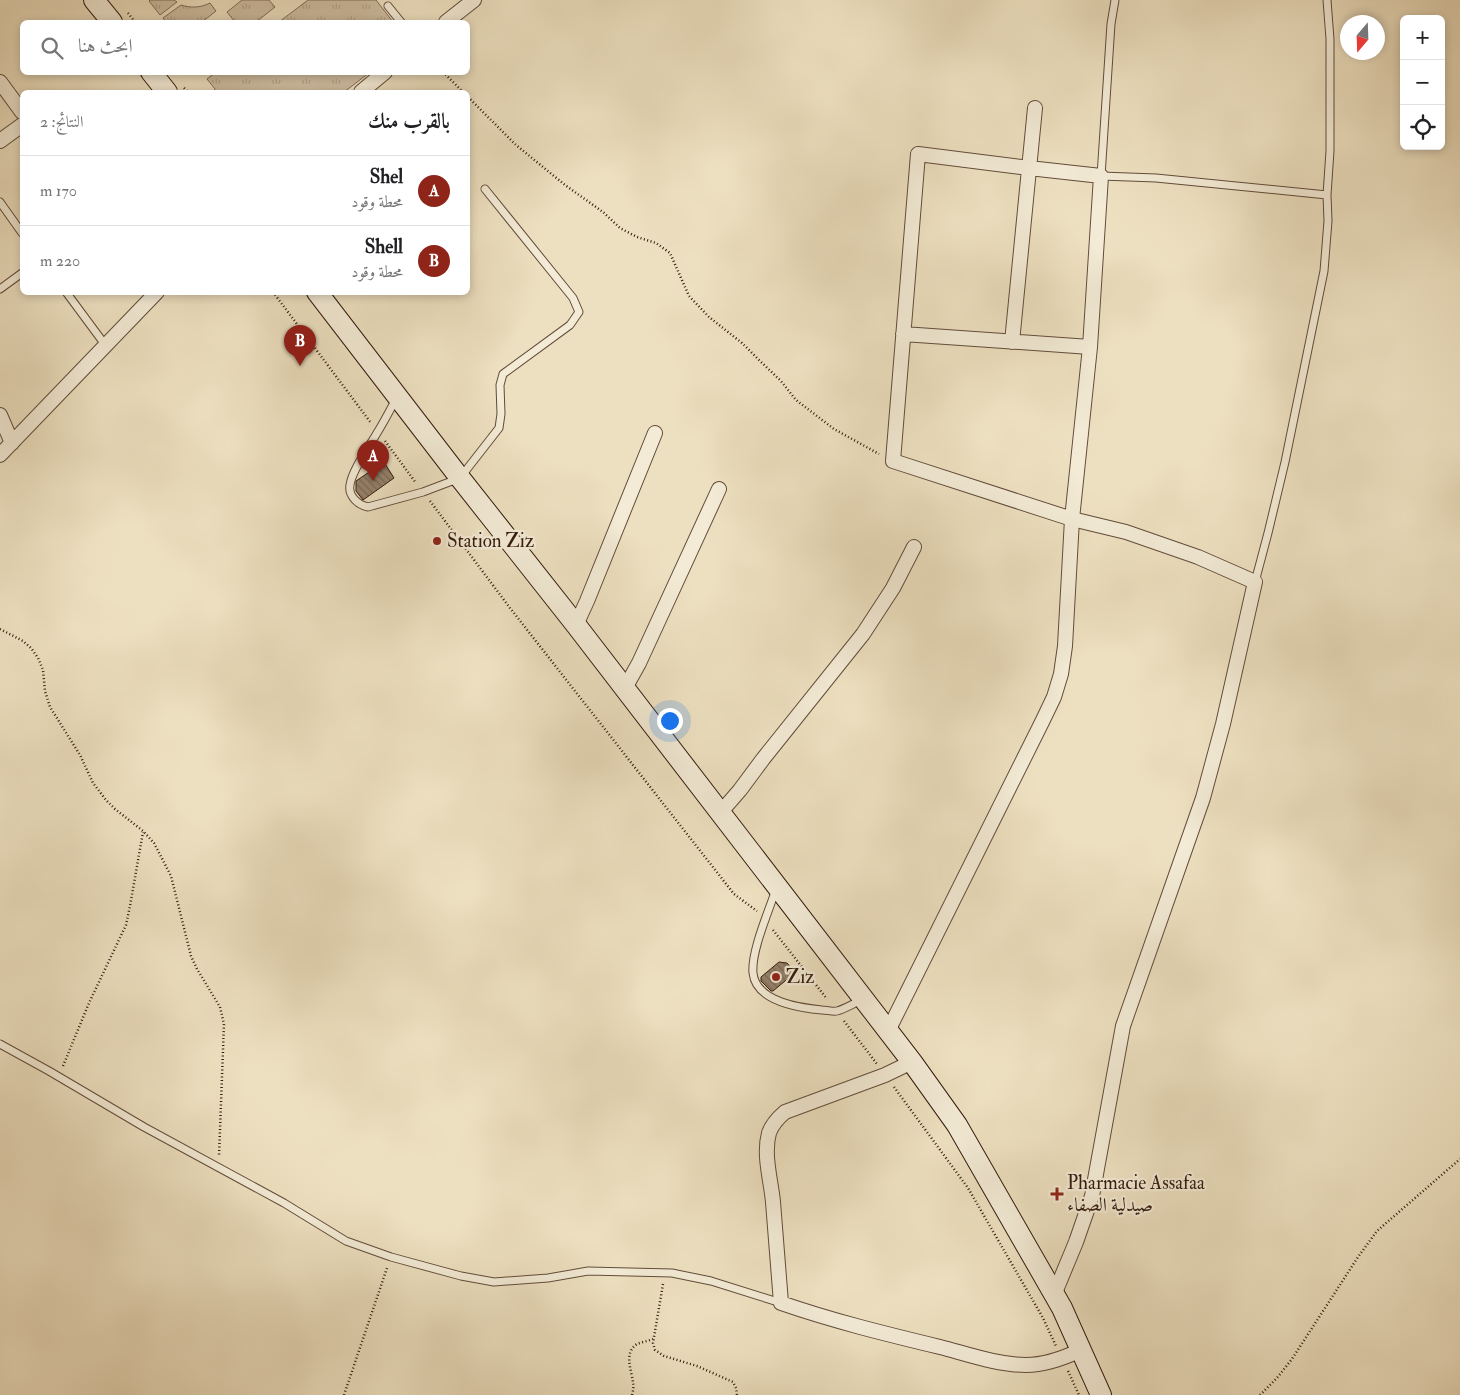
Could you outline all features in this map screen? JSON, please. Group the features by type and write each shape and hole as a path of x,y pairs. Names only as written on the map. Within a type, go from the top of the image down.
{"main road":[{"path":"94,0 110,20"},
{"path":"153,75 165,90"},
{"path":"319,295 625,688 912,1062 957,1126 1062,1308 1101,1395"}],"street":[{"path":"449,20 474,0"},
{"path":"362,90 380,75"},
{"path":"0,82 20,109"},
{"path":"1012,342 1036,108"},
{"path":"0,141 20,126"},
{"path":"888,1031 1054,697 1061,674 1065,646 1072,519 1090,347 1101,176 918,154 892,461 1072,519 1126,532 1198,556 1255,582 1223,724 1203,798 1123,1026 1092,1196 1076,1242 1054,1295"},
{"path":"0,455 154,295"},
{"path":"903,334 1090,347"},
{"path":"0,415 12,443"},
{"path":"576,625 655,433"},
{"path":"625,688 639,662 719,489"},
{"path":"720,813 863,634 893,588 914,547"},
{"path":"912,1062 885,1075 785,1112 778,1118 770,1131 767,1156 773,1202 781,1303 832,1319 1016,1365 1034,1365 1062,1359 1081,1350"}],"lane":[{"path":"1115,0 1111,24 1101,176 1200,181 1326,195"},
{"path":"1255,582 1286,462 1324,271 1328,221 1326,195 1330,151 1331,76 1327,0"},
{"path":"388,6 399,20"},
{"path":"397,396 360,462 349,486 351,494 361,505 368,507 423,492 460,478 499,428 501,414 500,385 503,374 570,325 579,312 573,298 485,189"},
{"path":"0,202 20,230"},
{"path":"0,289 20,274"},
{"path":"68,295 106,346"},
{"path":"777,888 754,958 753,976 757,984 768,996 788,1005 803,1008 837,1011 864,999"},
{"path":"0,1044 144,1127 284,1203 346,1241 391,1257 461,1276 494,1282 548,1278 588,1271 665,1273 692,1276 781,1303"}],"path":[{"path":"446,75 461,90"},
{"path":"470,99 516,145 565,185 603,212 620,228 656,242 670,253 689,296 709,317 742,343 781,381 796,400 834,429 892,461"},
{"path":"275,295 510,608 734,894 766,921 919,1120 968,1188 1043,1318 1079,1395"},
{"path":"0,628 23,641 38,658 43,670 45,691 50,707 76,748 93,783 110,805 143,831 154,843 171,876 192,956 220,1007 224,1024 219,1168"},
{"path":"58,1077 89,1003 126,925 143,831"},
{"path":"1260,1395 1278,1378 1292,1359 1377,1231 1460,1159"},
{"path":"344,1395 391,1257"},
{"path":"665,1273 653,1347 657,1352 674,1360 697,1366 733,1382 737,1395"},
{"path":"632,1395 634,1386 629,1365 630,1354 637,1344 654,1339"}],"green space":[{"path":"150,0 174,0 177,2 160,15"},
{"path":"242,0 269,0 275,7 259,20 233,20 227,12"},
{"path":"308,0 376,0 391,20 282,20"},
{"path":"210,3 216,11 205,20 164,20 163,18 181,5 188,7 203,6"},
{"path":"212,75 366,75 347,90 215,90 207,79"}],"building":[{"path":"384,462 394,478 363,500 356,491 356,481"},
{"name":"Ziz","path":"779,962 787,963 792,969 791,976 771,991 761,981 761,977"}],"place":[{"name":"Shell","path":"300,366"},
{"name":"Shel","path":"373,481"},
{"name":"Station Ziz","path":"437,541"},
{"name":"Ziz","path":"776,977"},
{"name":"Pharmacie Assafaa صيدلية الصفاء","path":"1057,1194"}]}
